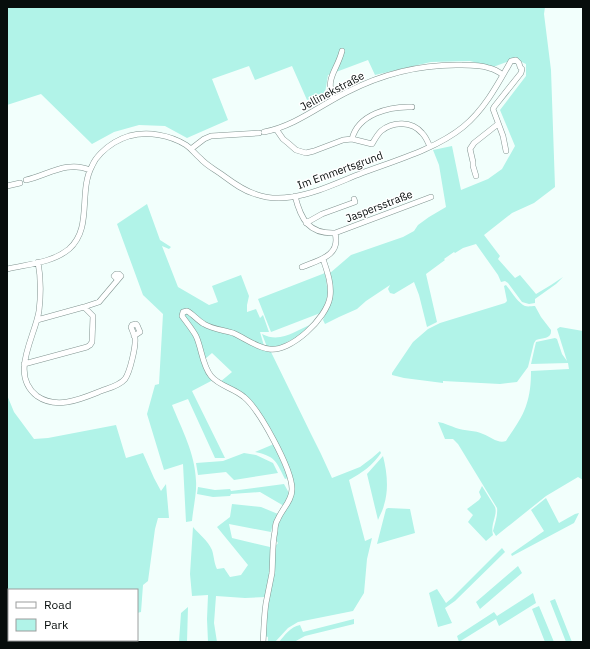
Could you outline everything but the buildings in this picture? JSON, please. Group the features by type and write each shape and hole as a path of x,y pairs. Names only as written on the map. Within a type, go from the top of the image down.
{"street":[{"path":"333,99 330,91 330,83 342,51"},
{"name":"Im Emmertsgrund","path":"7,268 52,258 65,252 73,245 79,237 82,228 86,186 91,168 100,155 111,144 129,136 150,134 168,137 191,148 199,158 210,167 247,191 270,197 281,198 295,196 318,190 432,146 451,136 467,123 481,108 511,61 516,60 520,63 520,67 522,69 521,74 493,108 503,136 506,151"},
{"name":"Jellinekstraße","path":"191,148 204,138 211,136 262,133 291,124 356,87 398,72 428,66 456,64 478,65 489,68 503,75"},
{"path":"352,139 355,131 362,122 374,114 394,107 412,107"},
{"path":"276,129 283,139 300,151 306,153 343,140 352,139 372,144 376,137 385,128 392,125 404,124 412,126 420,131 432,146"},
{"path":"476,176 473,166 471,147 498,124"},
{"path":"26,180 69,167 91,168"},
{"path":"7,186 20,183"},
{"path":"295,196 299,209 306,223"},
{"name":"Jaspersstraße","path":"354,199 355,202 322,214 306,223 315,230 326,233 335,233 431,197"},
{"name":"Jaspersstraße","path":"302,267 323,259 334,250 336,242 335,233"},
{"path":"263,642 274,536 278,519 289,501 292,490 291,478 277,446 265,425 248,401 240,393 217,382 209,373 196,336 182,314 185,311 190,312 207,326 232,333 262,347 275,349 283,347 306,332 316,323 328,304 331,292 328,272 323,259"},
{"path":"38,262 41,288 40,306 24,364 26,380 30,388 37,396 51,402 71,402 120,383 129,371 135,341 134,336"},
{"path":"37,320 99,302 118,280"},
{"path":"24,364 82,349 90,345 93,340 94,318 84,306"}],"green space":[{"path":"7,7 545,7 544,14 551,70 555,187 534,203 512,213 484,235 500,256 498,259 515,278 520,275 536,294 563,277 535,299 535,303 529,304 522,302 508,283 505,281 501,282 498,275 476,244 463,248 455,253 454,252 426,274 437,322 427,327 414,282 394,294 390,293 388,289 390,285 357,309 325,324 323,320 333,296 330,273 351,255 403,237 414,231 418,225 429,217 446,207 439,165 433,150 452,146 461,190 488,179 502,169 515,146 500,110 526,76 526,64 515,59 493,67 470,61 431,62 375,75 368,60 328,75 325,93 327,98 313,106 310,99 307,100 292,66 255,80 249,66 212,79 228,120 187,138 165,126 139,125 114,132 92,144 41,94 7,105"},
{"path":"147,204 160,240 171,247 169,249 162,246 178,287 209,305 218,302 212,286 241,275 249,296 247,312 256,309 260,318 263,315 269,332 260,332 264,346 271,352 332,478 360,467 380,451 381,453 367,468 349,480 365,541 372,538 367,559 364,593 353,611 298,622 288,628 275,642 268,642 268,637 265,636 274,548 278,543 275,539 279,521 294,483 286,460 257,408 220,382 232,372 212,353 205,359 213,380 192,391 225,458 215,458 188,399 172,405 191,451 195,471 196,490 192,521 186,522 183,464 164,470 147,414 155,385 159,384 163,314 143,295 117,224"},
{"path":"325,273 328,293 323,312 271,332 258,299"},
{"path":"506,285 517,300 522,304 526,306 535,306 551,330 549,337 536,340 534,343 528,367 517,382 500,384 443,381 443,383 392,375 413,342 428,329 440,323 505,303 507,301 504,286"},
{"path":"313,324 298,337 278,347 267,347 262,334 275,338 282,337"},
{"path":"560,327 583,331 583,480 578,477 546,496 496,536 493,531 497,516 497,508 458,444 453,439 445,439 438,422 459,429 480,433 500,442 506,441 520,419 526,406 530,389 531,371 569,369 568,363 531,364 536,342 555,338 557,339 562,354 567,361 557,329"},
{"path":"7,395 14,412 34,439 48,438 116,425 126,458 143,453 161,491 166,484 169,518 158,518 155,529 148,581 143,585 141,612 138,613 138,589 8,589 8,594"},
{"path":"274,444 288,478 285,479 274,460 267,455 255,452"},
{"path":"244,453 256,455 273,463 278,473 234,480 226,472 198,475 196,463 223,461"},
{"path":"383,456 387,493 384,507 378,520 367,474"},
{"path":"284,484 289,493 284,506 260,492 213,497 197,494 198,487 215,490 230,489 231,491"},
{"path":"482,486 496,510 492,527 493,535 486,541 468,522 473,515 467,509 481,497 479,492"},
{"path":"546,498 559,523 579,513 574,523 512,556 511,554 544,531 531,510"},
{"path":"232,504 261,507 278,514 271,532 229,524 232,538 270,547 270,568 266,597 245,598 216,596 214,623 217,642 208,642 208,595 192,596 190,574 193,527 212,550 217,569 224,568 230,577 241,575 248,565 217,527 230,517"},
{"path":"386,509 410,509 415,533 377,544"},
{"path":"502,548 505,552 455,601 445,608 452,623 438,627 429,593 437,589 446,603"},
{"path":"518,566 522,573 480,609 476,602"},
{"path":"533,593 536,603 499,626 496,619 459,642 457,636 494,612 497,616"},
{"path":"555,599 572,642 566,642 550,601"},
{"path":"539,606 554,642 545,642 532,609"},
{"path":"188,607 187,642 179,642 181,613"},
{"path":"354,619 354,624 305,636 294,642 279,642 296,626 300,625 303,632"}]}
